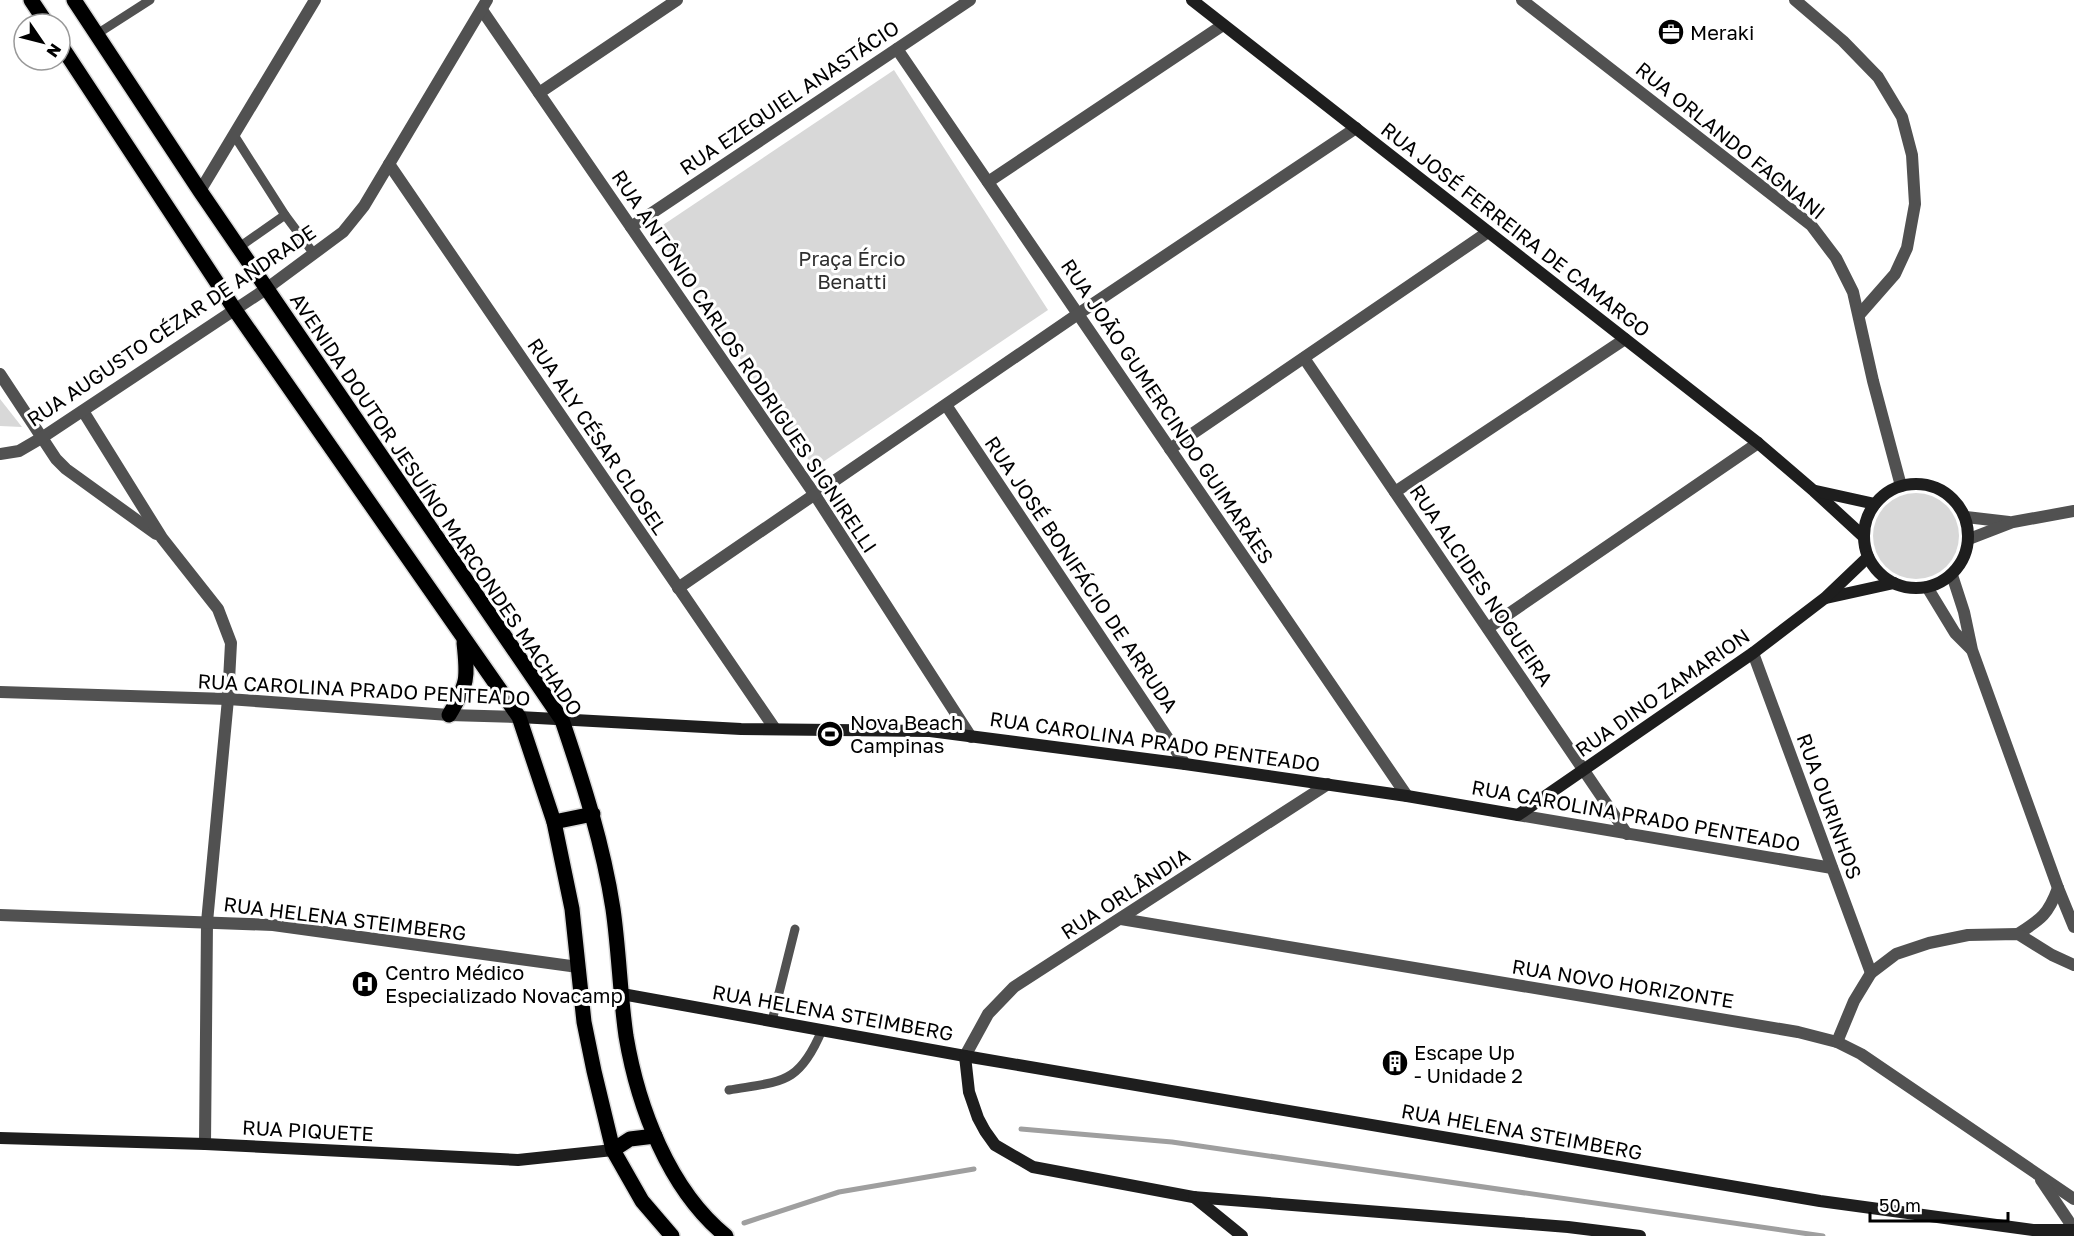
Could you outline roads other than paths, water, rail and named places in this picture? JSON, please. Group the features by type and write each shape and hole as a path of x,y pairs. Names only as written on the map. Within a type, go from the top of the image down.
{"main road":[{"name":"AVENIDA DOUTOR JESUÍNO MARCONDES MACHADO","path":"74,0 238,248 562,720 593,814 612,908 626,1034 634,1075 655,1136 684,1191 711,1224 726,1236"},
{"path":"72,62 235,310 519,717 554,822 572,909 586,1032 613,1150 642,1201 672,1236"},
{"path":"449,715 464,689 467,671 464,640"},
{"path":"554,822 593,814"},
{"path":"613,1150 630,1139 655,1136"}],"street":[{"path":"200,191 315,0"},
{"path":"538,93 677,0"},
{"name":"RUA EZEQUIEL ANASTÁCIO","path":"631,227 970,0"},
{"name":"RUA JOSÉ FERREIRA DE CAMARGO","path":"1192,0 1758,443 1814,490 1864,537"},
{"name":"RUA ORLANDO FAGNANI","path":"1522,0 1811,225 1836,258 1852,292 1900,486"},
{"path":"1795,0 1843,41 1878,77 1902,117 1912,155 1915,204 1907,248 1895,274 1859,315"},
{"name":"RUA ANTÔNIO CARLOS RODRIGUES SIGNIRELLI","path":"485,5 538,93 815,495 971,736"},
{"name":"RUA AUGUSTO CÉZAR DE ANDRADE","path":"0,454 19,451 43,437 266,289 343,232 364,206 485,5"},
{"path":"988,182 1223,25"},
{"name":"RUA JOÃO GUMERCINDO GUIMARÃES","path":"897,49 1407,796"},
{"path":"678,588 1078,314 1356,128"},
{"name":"RUA ALY CÉSAR CLOSEL","path":"389,165 775,729"},
{"path":"1170,449 1488,232"},
{"path":"1395,492 1625,339"},
{"name":"RUA ALCIDES NOGUEIRA","path":"1304,358 1627,834"},
{"path":"0,374 56,459 66,469 162,538"},
{"name":"RUA JOSÉ BONIFÁCIO DE ARRUDA","path":"946,405 1185,764"},
{"path":"82,411 162,538 218,609 231,643 228,699 207,922 205,1144"},
{"path":"1488,628 1758,443"},
{"path":"1916,483 1946,492 1958,504 1966,517 1969,540 1960,565 1952,575 1927,587 1910,588 1894,583 1879,572 1868,557 1864,537 1865,525 1875,504 1886,493 1900,486 1916,483"},
{"name":"RUA JOSÉ FERREIRA DE CAMARGO","path":"1814,490 1875,504"},
{"path":"1969,540 2013,522 2074,511"},
{"path":"1966,517 2013,522"},
{"name":"RUA DINO ZAMARION","path":"1518,815 1753,653 1825,598 1868,557"},
{"path":"1952,575 1964,612 1972,650 2074,927"},
{"name":"RUA DINO ZAMARION","path":"1825,598 1894,583"},
{"path":"1927,587 1955,633 1972,650"},
{"name":"RUA OURINHOS","path":"1753,653 1871,973"},
{"name":"RUA CAROLINA PRADO PENTEADO","path":"0,692 228,699 449,715 562,720 775,729 930,732 1328,784 1832,868"},
{"name":"RUA ORLÂNDIA","path":"965,1056 988,1014 1014,987 1328,784"},
{"path":"1837,1042 1854,1001 1871,973 1896,954 1929,943 1968,935 2018,934 2039,921 2051,907 2058,888"},
{"name":"RUA HELENA STEIMBERG","path":"0,915 273,925 578,967"},
{"name":"RUA NOVO HORIZONTE","path":"1121,919 1798,1032 1837,1042 1861,1054 2038,1177 2074,1199"},
{"path":"2018,934 2052,955 2074,965"},
{"name":"RUA HELENA STEIMBERG","path":"622,994 965,1056 1820,1201 2033,1230 2074,1230"},
{"name":"RUA HELENA STEIMBERG","path":"965,1056 969,1092 978,1118 995,1145 1033,1167 1194,1197 1568,1227 1640,1236"},
{"name":"RUA PIQUETE","path":"0,1138 205,1144 518,1160 613,1150"},
{"path":"2038,1177 2074,1230"},
{"path":"1194,1197 1242,1236"}],"lane":[{"path":"97,34 150,0"},
{"path":"234,135 285,215 314,254"},
{"path":"238,248 285,215"},
{"path":"772,1021 795,929"},
{"path":"729,1090 784,1081 806,1063 822,1030"}],"waterway":[{"path":"1021,1129 1172,1142 1823,1236"},
{"path":"744,1223 839,1192 974,1169"}],"place":[{"name":"Meraki","path":"1671,32"},
{"name":"Nova Beach Campinas","path":"830,734"},
{"name":"Centro Médico Especializado Novacamp","path":"365,984"},
{"name":"Escape Up - Unidade 2","path":"1395,1063"}],"park label":[{"name":"Praça Ércio Benatti","path":"852,270"}]}
